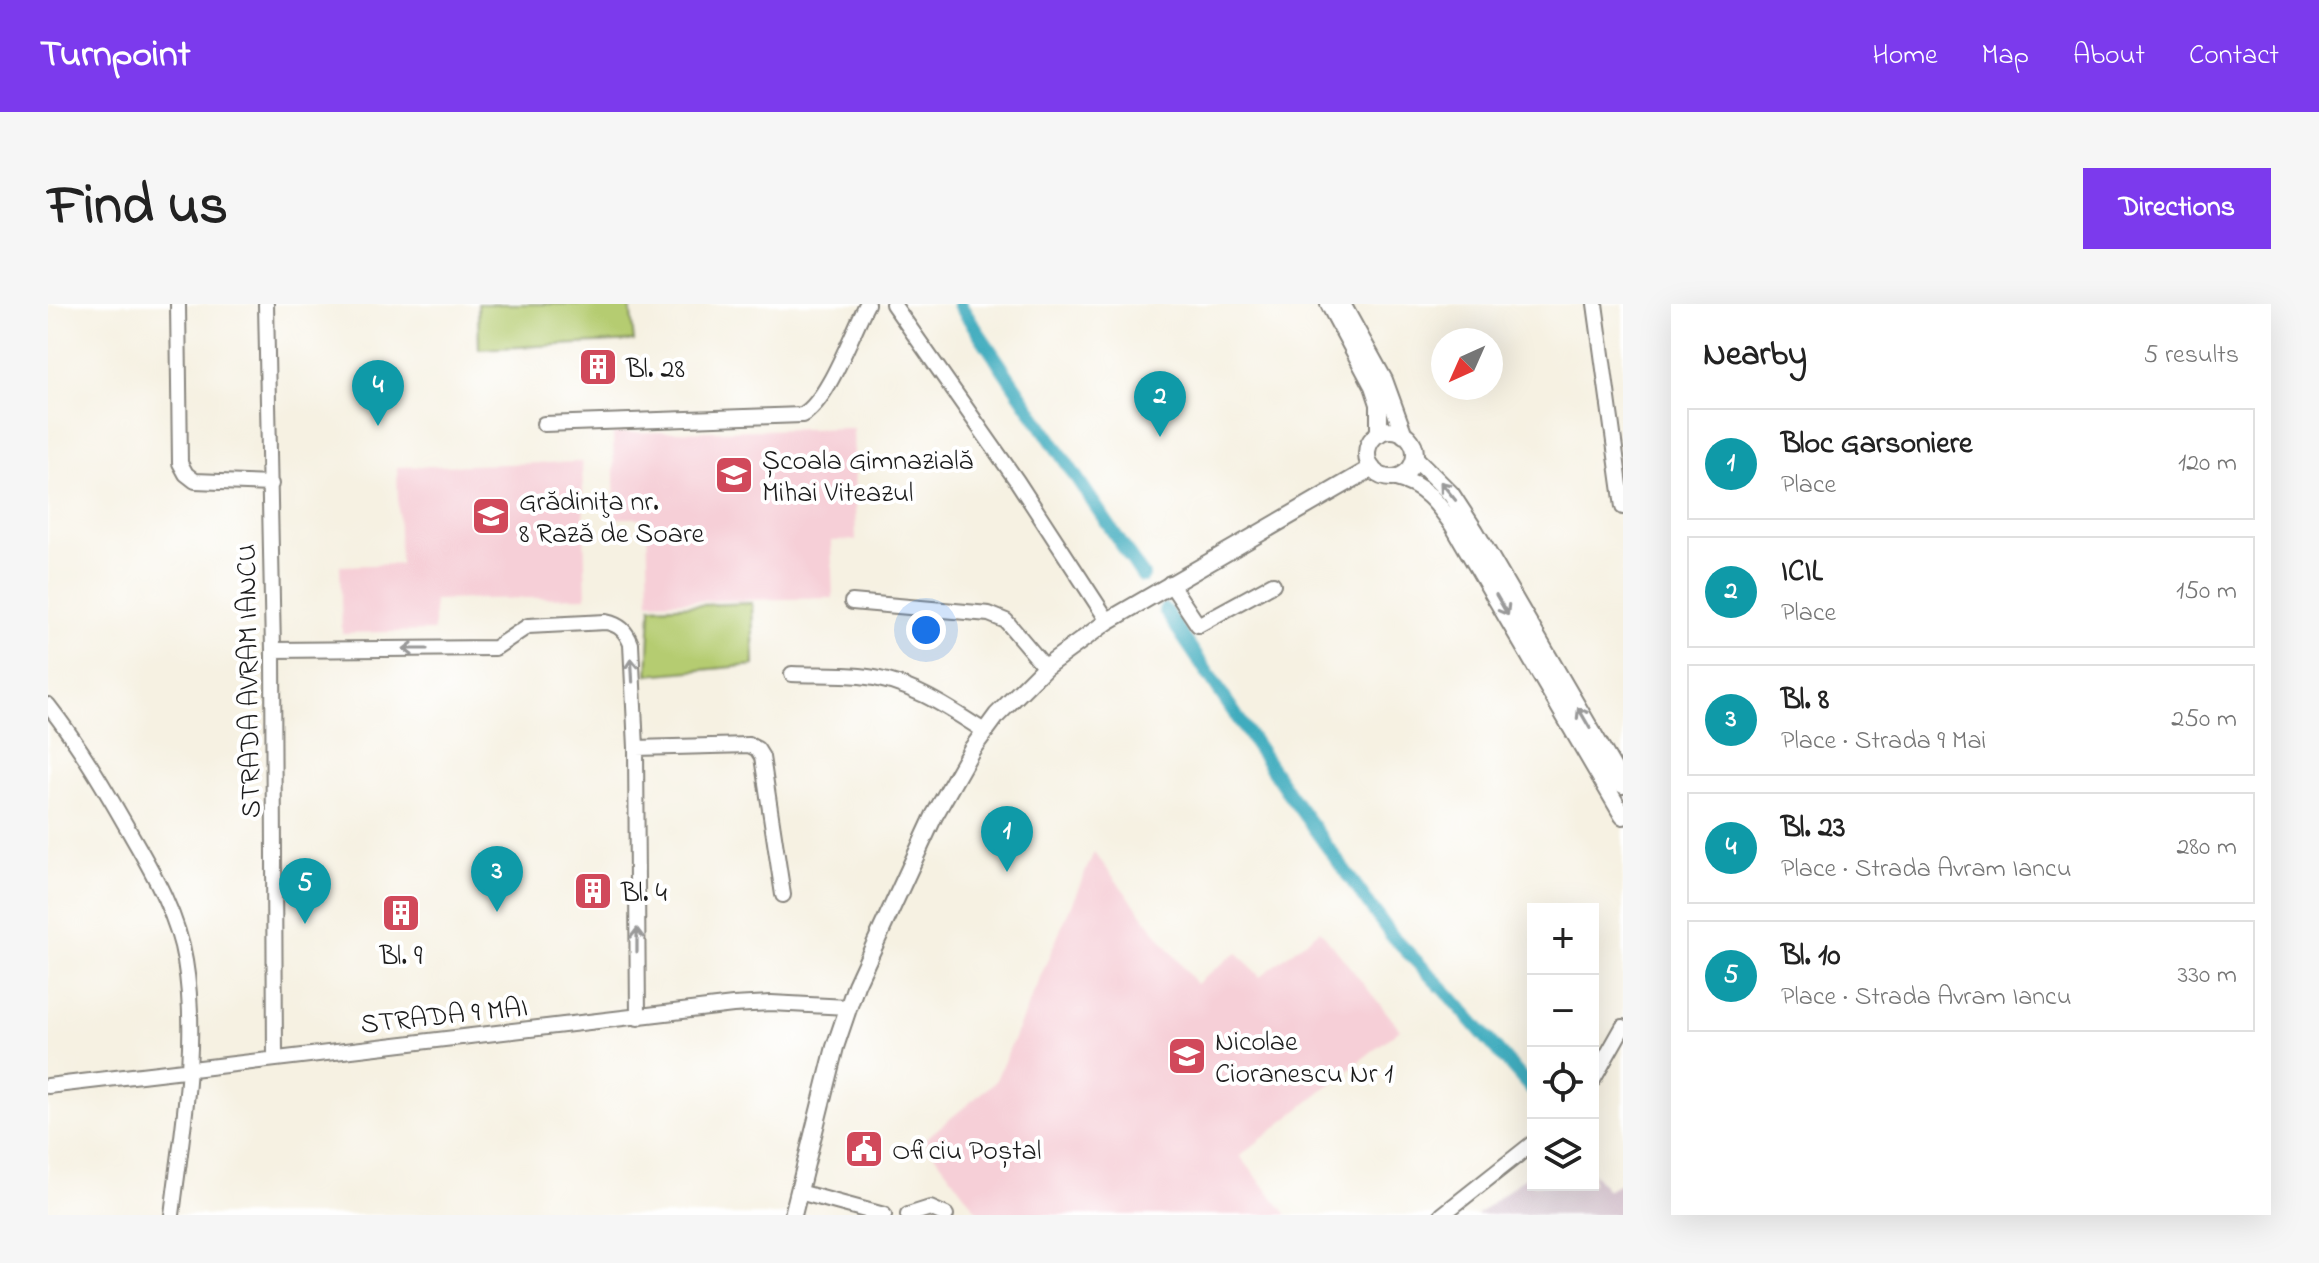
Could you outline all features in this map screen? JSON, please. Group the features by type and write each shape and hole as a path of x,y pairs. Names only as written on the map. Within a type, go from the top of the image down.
{"main road":[{"path":"1329,304 1373,386 1379,404 1379,434 1368,449 1372,468 1380,476 1416,484 1430,494 1458,531 1623,816"},
{"path":"1342,304 1384,380 1415,458 1451,494 1475,531 1623,785"},
{"path":"1379,434 1394,431 1404,435"},
{"path":"1396,478 1408,471 1415,458"},
{"path":"793,1215 847,1007 934,816 984,731 1008,702 1045,667 1108,621 1372,468"}],"street":[{"path":"178,304 180,463 186,474 195,481 271,484"},
{"name":"STRADA AVRAM IANCU","path":"266,304 273,650 275,1059"},
{"path":"544,424 802,415 819,402 867,304"},
{"path":"893,304 1017,481 1108,621"},
{"path":"1595,304 1623,507"},
{"path":"1170,583 1198,625 1273,584"},
{"path":"852,602 989,614 1006,621 1045,667"},
{"path":"273,650 495,648 528,626 606,622 627,632 631,644 636,748 638,1018"},
{"path":"792,674 863,676 917,690 984,731"},
{"path":"48,705 100,779 164,897 185,958 189,1069 172,1215"},
{"path":"636,748 749,745 757,749 762,757 783,895"},
{"name":"STRADA 9 MAI","path":"48,1086 733,1005 771,1003 847,1007"},
{"path":"1599,1069 1623,1027"},
{"path":"1442,1215 1527,1148"},
{"path":"799,1192 884,1215"},
{"path":"908,1215 924,1208 944,1213"}],"shaded area":[{"name":"Școala Gimnazială Mihai Viteazul","path":"853,428 856,540 831,541 833,598 649,602 647,518 615,518 613,433"},
{"name":"Grădiniţa nr. 8 Rază de Soare","path":"582,462 586,597 434,600 434,631 342,633 340,566 400,564 397,467"},
{"name":"Nicolae Cioranescu Nr 1","path":"1094,852 1196,984 1237,952 1260,977 1320,930 1400,1029 1240,1156 1287,1215 980,1215 924,1140 995,1082"},
{"path":"1527,1176 1527,1191 1599,1191 1599,1180 1607,1190 1623,1181 1623,1215 1477,1215"}],"green space":[{"path":"478,304 630,304 634,341 479,349"},
{"path":"752,603 754,665 648,675 651,607"}],"waterway":[{"path":"959,304 1143,576"},
{"path":"1165,610 1287,791 1392,936 1527,1084"}],"place":[{"name":"Bl. 28","path":"598,367"},
{"name":"Bl. 23","path":"378,426"},
{"name":"ICIL","path":"1160,437"},
{"name":"Școala Gimnazială Mihai Viteazul","path":"734,475"},
{"name":"Grădiniţa nr. 8 Rază de Soare","path":"491,516"},
{"name":"Bloc Garsoniere","path":"1007,872"},
{"name":"Bl. 4","path":"593,891"},
{"name":"Bl. 8","path":"497,912"},
{"name":"Bl. 9","path":"401,913"},
{"name":"Bl. 10","path":"305,924"},
{"name":"Nicolae Cioranescu Nr 1","path":"1187,1056"},
{"name":"Oficiu Poștal","path":"864,1149"}]}
